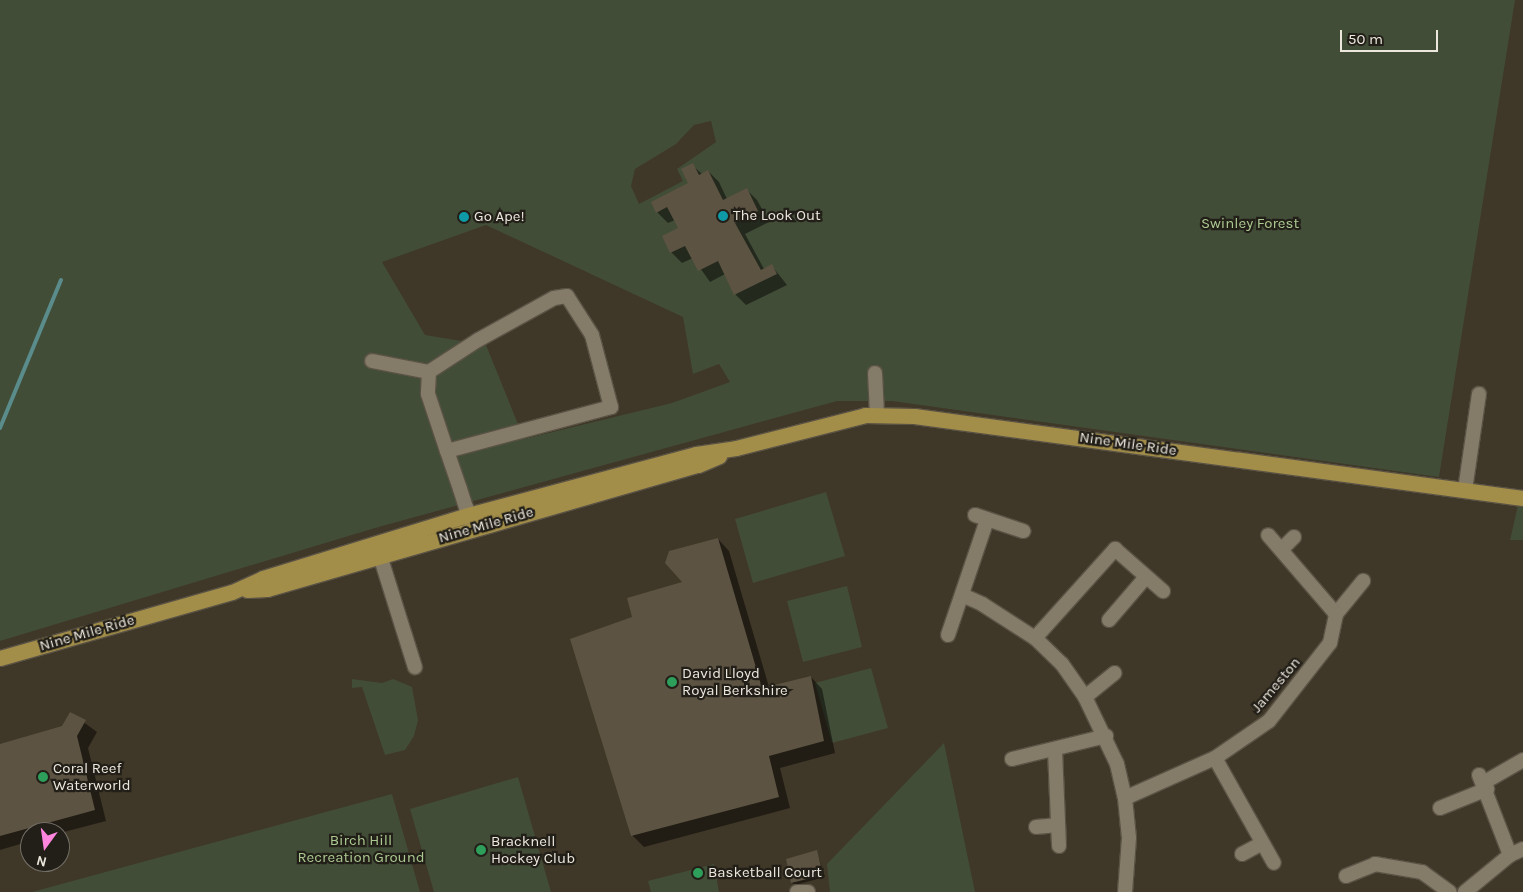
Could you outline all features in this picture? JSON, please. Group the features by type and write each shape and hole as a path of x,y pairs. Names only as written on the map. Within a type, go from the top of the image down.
{"main road":[{"name":"Nine Mile Ride","path":"0,658 232,592 267,589 378,549 471,522 698,465 736,448 842,419 877,414 914,416 1523,498"}],"street":[{"path":"372,361 429,372 478,340 554,298 567,296 592,334 611,407 447,451"},
{"path":"429,372 428,394 471,522"},
{"path":"875,373 877,414"},
{"path":"1465,490 1479,394"},
{"path":"948,635 962,595 981,518 1023,531"},
{"path":"1268,535 1336,614"},
{"path":"1282,549 1294,537"},
{"path":"378,549 415,667"},
{"path":"1035,638 1115,549 1163,591"},
{"path":"1109,620 1146,577"},
{"name":"Jameston","path":"1125,798 1215,758 1269,722 1288,700 1330,643 1336,614 1363,581"},
{"path":"962,595 982,604 1035,638 1062,664 1085,697 1106,736 1117,764 1125,798 1129,838 1125,892"},
{"path":"1085,697 1115,674"},
{"path":"1012,759 1106,736"},
{"path":"1055,750 1059,846"},
{"path":"1215,758 1261,844 1274,863"},
{"path":"1440,808 1523,760"},
{"path":"1483,782 1510,855"},
{"path":"1036,827 1058,825"},
{"path":"1242,854 1261,844"},
{"path":"1474,889 1510,855 1523,849"},
{"path":"1346,876 1376,864 1422,872 1450,892"},
{"path":"797,892 808,892"}],"green space":[{"name":"Swinley Forest","path":"0,0 1515,0 1439,477 892,401 837,401 375,528 0,641","holes":["711,121 716,142 677,169 683,181 639,204 631,186 635,169 676,144 694,125","486,225 683,317 693,374 719,364 730,382 672,403 524,439 486,345 425,335 382,262"]},
{"path":"826,492 845,556 753,583 735,519"},
{"path":"1519,501 1523,502 1523,540 1510,540"},
{"path":"847,586 862,647 803,662 787,601"},
{"path":"871,668 888,728 832,743 815,683"},
{"path":"352,679 382,683 393,679 412,687 418,720 414,736 405,750 385,755 362,687 352,688"},
{"path":"944,743 975,892 830,892 827,864"},
{"name":"Bracknell Hockey Club","path":"518,777 551,892 434,892 410,809"},
{"name":"Birch Hill Recreation Ground","path":"392,794 420,892 32,892"},
{"name":"Basketball Court","path":"714,864 719,892 651,892 648,881"}],"building":[{"name":"The Look Out","path":"693,163 699,175 708,170 723,200 747,188 758,211 735,223 761,270 772,264 777,274 734,295 718,261 698,271 685,246 670,253 662,236 678,228 667,207 656,213 651,202 688,183 681,169"},
{"name":"David Lloyd Royal Berkshire","path":"718,538 762,688 811,676 824,741 769,756 779,797 631,836 570,639 632,617 627,598 682,582 665,563 669,551"},
{"name":"Coral Reef Waterworld","path":"70,712 86,720 77,736 95,810 51,822 20,822 20,831 0,836 0,744 62,726"},
{"path":"817,850 823,875 791,883 786,859"}],"waterway":[{"path":"0,428 61,280"}],"place":[{"name":"The Look Out","path":"723,216"},
{"name":"Go Ape!","path":"464,217"},
{"name":"David Lloyd Royal Berkshire","path":"672,682"},
{"name":"Coral Reef Waterworld","path":"43,777"},
{"name":"Bracknell Hockey Club","path":"481,850"},
{"name":"Basketball Court","path":"698,873"}]}
